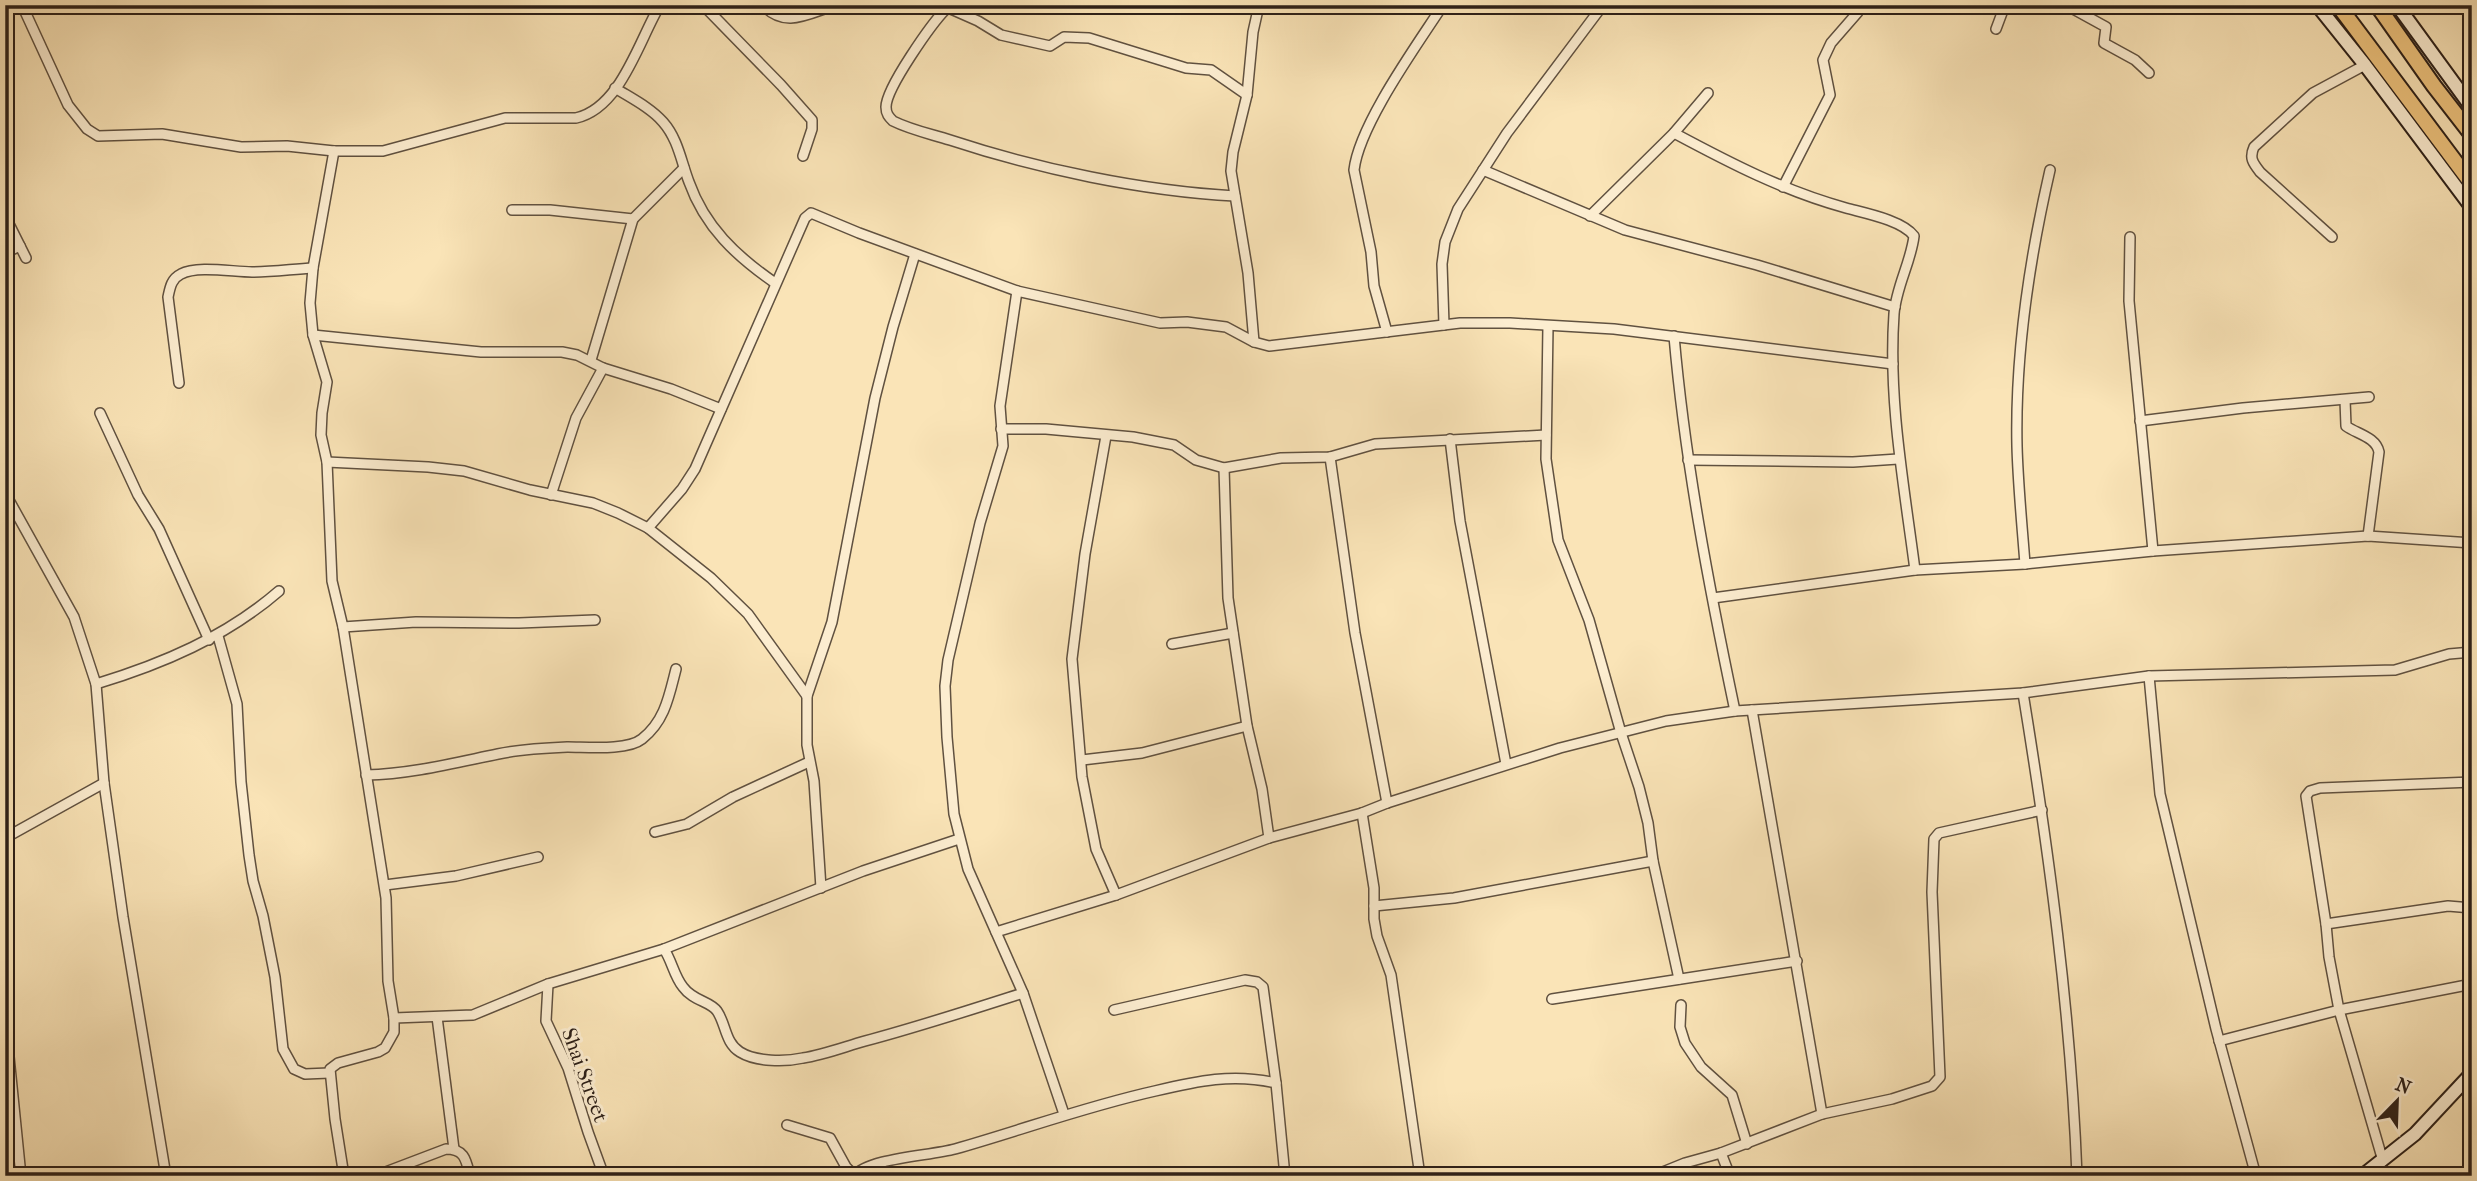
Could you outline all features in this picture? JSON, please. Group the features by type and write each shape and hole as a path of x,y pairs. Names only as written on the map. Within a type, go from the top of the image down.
{"main road":[{"path":"2338,5 2472,184"},
{"path":"2377,5 2472,135"}],"street":[{"path":"23,5 68,106 87,129 98,136 162,134 241,148 304,147 334,151 383,151 505,118 586,116 615,88 633,61 660,5"},
{"path":"703,5 811,120 812,129 803,156"},
{"path":"763,5 770,12 790,19 798,19 824,9"},
{"path":"1254,342 1248,273 1231,171 1247,95 1253,32 1259,5"},
{"path":"1387,332 1374,286 1371,252 1354,170 1355,161 1363,139 1404,65 1443,5"},
{"path":"1444,325 1441,285 1445,242 1458,209 1507,133 1603,5"},
{"path":"1996,29 2005,5"},
{"path":"2066,5 2106,27 2104,43 2135,60 2149,74"},
{"path":"2317,5 2472,208"},
{"path":"2397,5 2472,108"},
{"path":"1235,196 1169,191 980,150 893,121 887,116 887,99 899,73 944,7 1010,38 1050,46 1063,37 1088,38 1186,68 1211,70 1247,95"},
{"path":"1783,187 1830,95 1823,60 1831,43 1858,12"},
{"path":"2332,237 2260,172 2251,153 2254,147 2313,93 2365,65"},
{"path":"615,88 662,121 678,147 696,199 726,244 775,283"},
{"path":"1590,216 1674,133 1708,93"},
{"path":"1674,133 1783,187 1882,218 1911,232 1913,242 1895,307 1893,364 1898,459 1915,570"},
{"path":"334,151 313,268 310,303 313,335 327,382 321,435 327,462 332,581 343,627 384,885 388,981 394,1018 394,1032 385,1048 333,1064 329,1073 344,1176"},
{"path":"591,360 633,219 684,167"},
{"path":"1483,170 1625,230 1758,265 1895,307"},
{"path":"2025,564 2017,447 2018,373 2022,321 2038,223 2050,170"},
{"path":"512,210 550,209 633,219"},
{"path":"648,528 682,489 695,469 775,283 805,218 811,213 1017,291 1160,324 1187,322 1226,327 1254,342 1279,346 1444,325 1510,323 1614,329 1893,364"},
{"path":"5,216 26,258"},
{"path":"2130,237 2129,302 2153,551"},
{"path":"5,253 20,246"},
{"path":"821,888 814,781 808,761 807,696 832,622 875,398 915,254"},
{"path":"179,383 168,297 175,278 183,272 194,270 253,272 313,268"},
{"path":"1017,291 1000,406 1003,446 977,534 948,660 945,687 947,737 959,839 968,869 1023,993 1064,1114"},
{"path":"1548,326 1547,472 1558,540 1589,620 1639,787 1679,979"},
{"path":"313,335 481,352 562,352 591,360 603,368 671,388 721,410"},
{"path":"1674,336 1688,460 1735,711"},
{"path":"551,495 576,418 603,368"},
{"path":"2140,421 2243,408 2369,397"},
{"path":"2345,400 2346,426 2373,441 2379,452 2368,536"},
{"path":"100,413 138,495 159,529 214,638 237,704 241,782 249,855 275,978 283,1049 294,1069 305,1074 329,1073"},
{"path":"1002,429 1046,429 1106,436 1133,436 1174,445 1196,460 1224,468 1281,458 1330,457 1376,444 1546,435"},
{"path":"1106,436 1085,554 1072,659 1082,776 1096,849 1116,895"},
{"path":"1450,439 1460,521 1506,765"},
{"path":"1330,457 1354,633 1388,803"},
{"path":"1688,460 1853,462 1898,459"},
{"path":"327,462 464,471 551,495 593,503 618,513 648,528 711,578 748,614 807,696"},
{"path":"1224,468 1228,598 1247,726 1262,789 1269,838"},
{"path":"5,493 74,617 96,684 104,783 137,1013 166,1176"},
{"path":"1713,598 1915,570 2025,564 2153,551 2368,536 2472,543"},
{"path":"96,684 127,675 214,638 279,591"},
{"path":"343,627 416,622 520,623 595,620"},
{"path":"1172,644 1233,633"},
{"path":"996,932 1116,895 1269,838 1362,813 1506,765 1666,721 1735,711 2024,693 2149,676 2395,670 2449,654 2472,652"},
{"path":"366,775 416,771 529,750 633,744 651,731 663,716 676,668"},
{"path":"2149,676 2160,794 2219,1041 2256,1176"},
{"path":"2024,693 2042,810 2069,1042 2077,1176"},
{"path":"1752,710 1822,1114"},
{"path":"1082,760 1142,753 1247,726"},
{"path":"655,832 687,824 733,797 808,761"},
{"path":"2383,1161 2339,1010 2306,796 2310,791 2320,788 2472,782"},
{"path":"5,838 104,783"},
{"path":"1653,1176 1747,1144 1822,1114 1892,1099 1937,1082 1940,1077 1932,902 1934,839 1938,833 2042,810"},
{"path":"1362,813 1374,888 1377,936 1391,975 1420,1176"},
{"path":"394,1018 473,1015 548,984 664,949 821,888 959,839"},
{"path":"384,885 456,876 538,857"},
{"path":"1374,906 1454,898 1653,861"},
{"path":"2326,924 2448,906 2472,908"},
{"path":"664,949 682,986 694,999 706,1002 717,1010 732,1045 750,1057 802,1059 918,1027 1023,993"},
{"path":"1552,999 1797,961"},
{"path":"1115,1010 1245,980 1257,982 1263,987 1285,1176"},
{"name":"Shai Street","path":"548,984 546,1021 568,1068 604,1176"},
{"path":"2219,1041 2339,1010 2472,984"},
{"path":"1681,1005 1681,1027 1685,1043 1700,1067 1732,1095 1747,1144"},
{"path":"5,1017 21,1173 5,1171"},
{"path":"437,1017 454,1149"},
{"path":"2362,1176 2415,1134 2472,1073"},
{"path":"787,1125 830,1138 853,1175 879,1164 951,1150 1064,1114 1145,1093 1215,1079 1250,1077 1276,1083"},
{"path":"2460,1085 2472,1094"},
{"path":"375,1176 446,1149 461,1151 470,1176"},
{"path":"1721,1153 1730,1176"}]}
